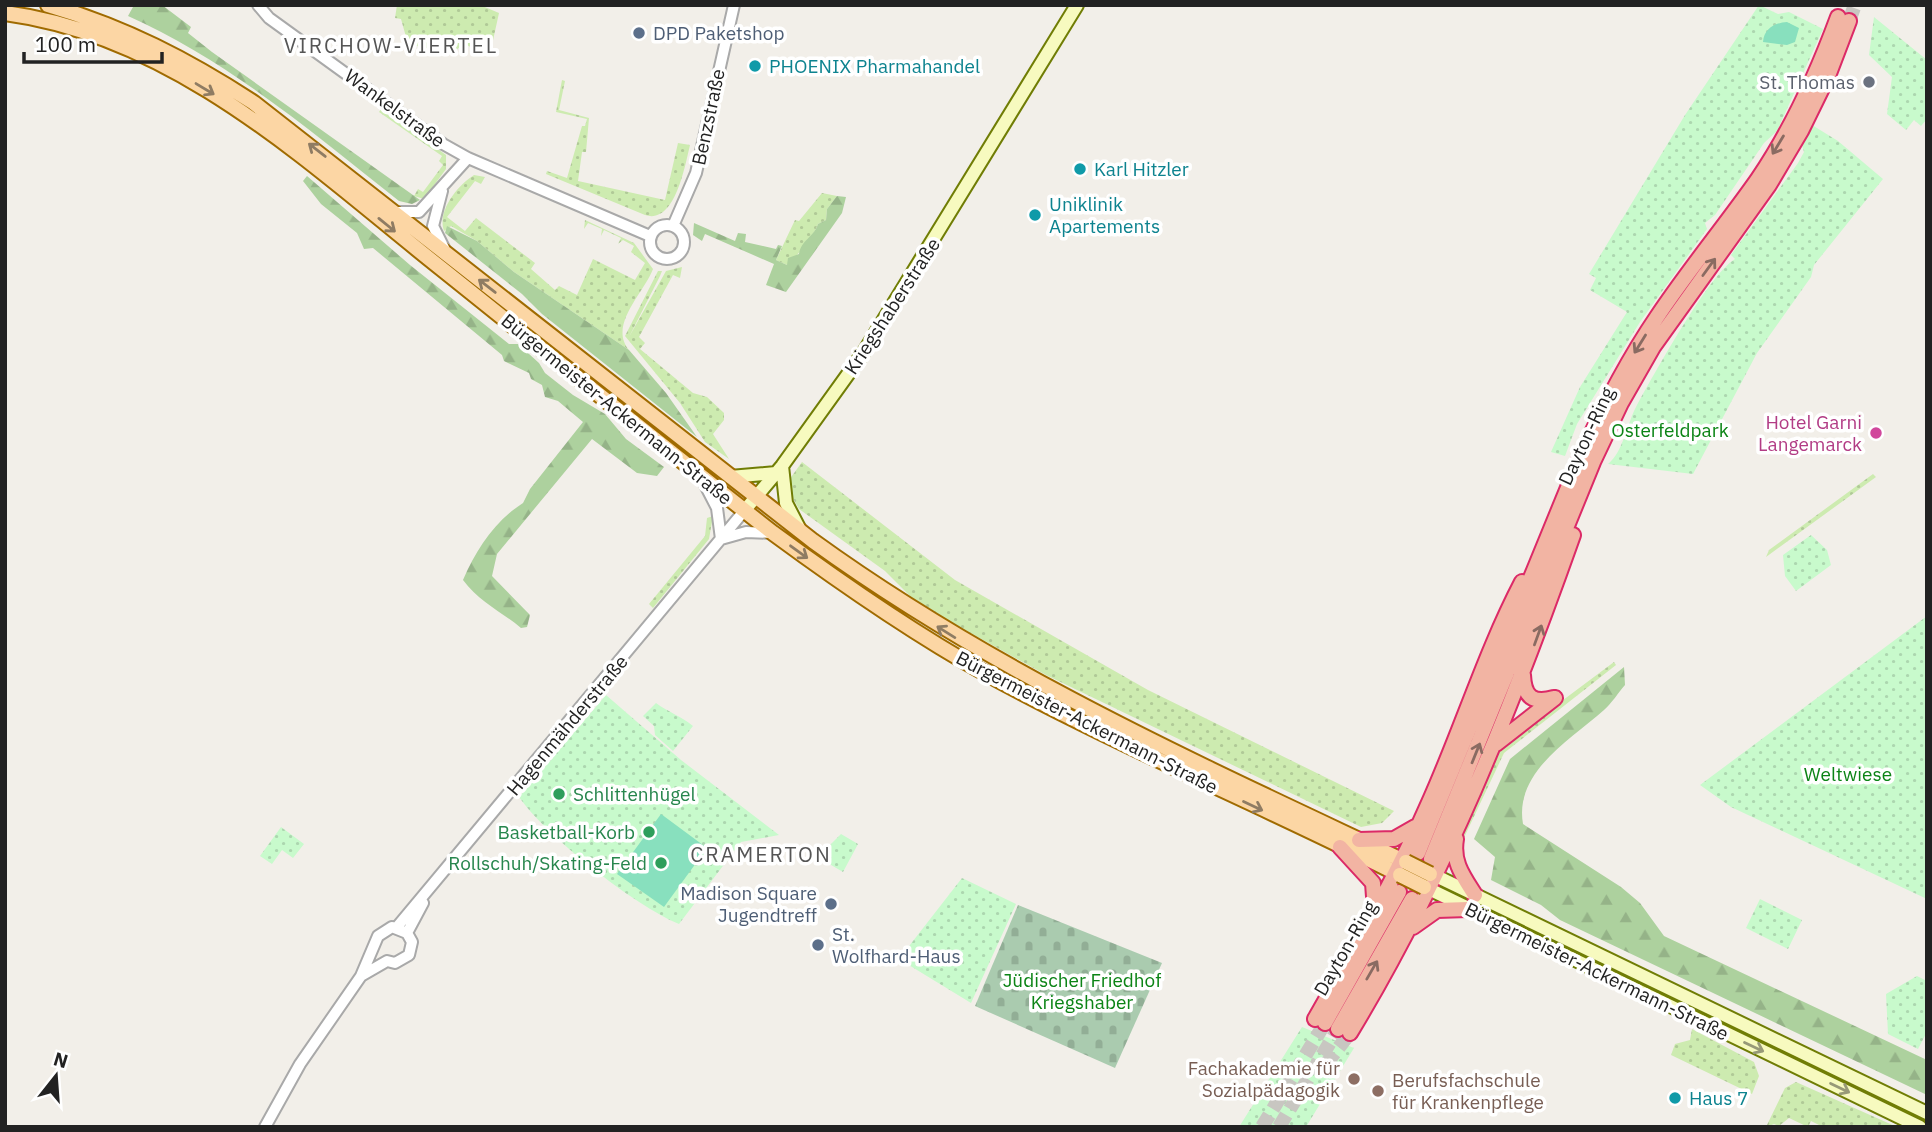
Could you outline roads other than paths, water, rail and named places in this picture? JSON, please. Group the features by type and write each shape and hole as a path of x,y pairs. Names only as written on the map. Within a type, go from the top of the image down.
{"highway":[{"name":"Dayton-Ring","path":"1844,19 1828,76 1782,164 1653,347 1621,403 1593,462 1428,873 1560,506 1595,426 1642,340 1759,177 1790,126 1844,19"},
{"path":"1409,930 1428,873 1457,831 1496,744 1574,532 1593,462"},
{"path":"1332,1026 1374,915 1401,867 1502,621 1560,506"},
{"path":"1496,744 1555,698 1539,701 1530,698 1525,692 1523,674"},
{"path":"1359,840 1394,839 1419,824"},
{"path":"1457,831 1454,851 1458,869 1475,895"},
{"path":"1340,847 1373,883 1374,915"},
{"name":"Dayton-Ring","path":"1332,1026 1405,895"},
{"path":"1332,1026 1409,930 1437,910 1468,909"}],"main road":[{"name":"Bürgermeister-Ackermann-Straße","path":"48,5 115,26 197,66 302,139 756,498 899,602 992,659 1112,721 1359,840 1401,867"},
{"name":"Kriegshaberstraße","path":"744,511 779,469 864,352 1077,5"},
{"name":"Bürgermeister-Ackermann-Straße","path":"5,13 59,24 113,42 182,75 217,96 301,157 773,533 860,596 984,672 1115,740 1340,847 1428,873 1927,1113"},
{"path":"730,477 779,469 786,503 803,534"},
{"name":"Bürgermeister-Ackermann-Straße","path":"1428,873 1468,909 1920,1127"}],"street":[{"name":"Wankelstraße","path":"258,5 277,24 443,144 468,158"},
{"name":"Benzstraße","path":"673,226 696,173 734,5"},
{"path":"394,212 419,212 443,189 468,158 650,236"},
{"path":"443,189 433,226 447,254"},
{"path":"673,226 681,232 684,242 681,252 673,258 657,257 650,247 650,236 657,228 673,226"},
{"path":"701,477 717,508 721,539 746,532 773,533"},
{"name":"Kriegshaberstraße","path":"680,589 744,511"},
{"name":"Hagenmähderstraße","path":"402,930 427,894 680,589"},
{"name":"Hagenmähderstraße","path":"265,1127 300,1064 361,976 382,931 402,930"},
{"name":"Hagenmähderstraße","path":"361,976 387,961 395,963 409,955 412,942 402,930"},
{"path":"376,947 387,961"}],"tunnel":[{"path":"1849,21 1855,5"},
{"path":"1262,1127 1325,1023"},
{"path":"1279,1127 1338,1029"},
{"path":"1326,1064 1350,1033"}],"place":[{"name":"DPD Paketshop","path":"639,33"},
{"name":"PHOENIX Pharmahandel","path":"755,66"},
{"name":"St. Thomas","path":"1869,82"},
{"name":"Karl Hitzler","path":"1080,169"},
{"name":"Uniklinik Apartements","path":"1035,215"},
{"name":"Hotel Garni Langemarck","path":"1876,433"},
{"name":"Schlittenhügel","path":"559,794"},
{"name":"Basketball-Korb","path":"649,832"},
{"name":"Rollschuh/Skating-Feld","path":"661,863"},
{"name":"Madison Square Jugendtreff","path":"831,904"},
{"name":"St. Wolfhard-Haus","path":"818,945"},
{"name":"Fachakademie für Sozialpädagogik","path":"1354,1079"},
{"name":"Berufsfachschule für Krankenpflege","path":"1378,1091"},
{"name":"Haus 7","path":"1675,1098"}],"district":[{"name":"VIRCHOW-VIERTEL","path":"391,45"},
{"name":"CRAMERTON","path":"761,854"}],"park label":[{"name":"Osterfeldpark","path":"1670,430"},
{"name":"Weltwiese","path":"1848,774"},
{"name":"Jüdischer Friedhof Kriegshaber","path":"1082,991"}]}
